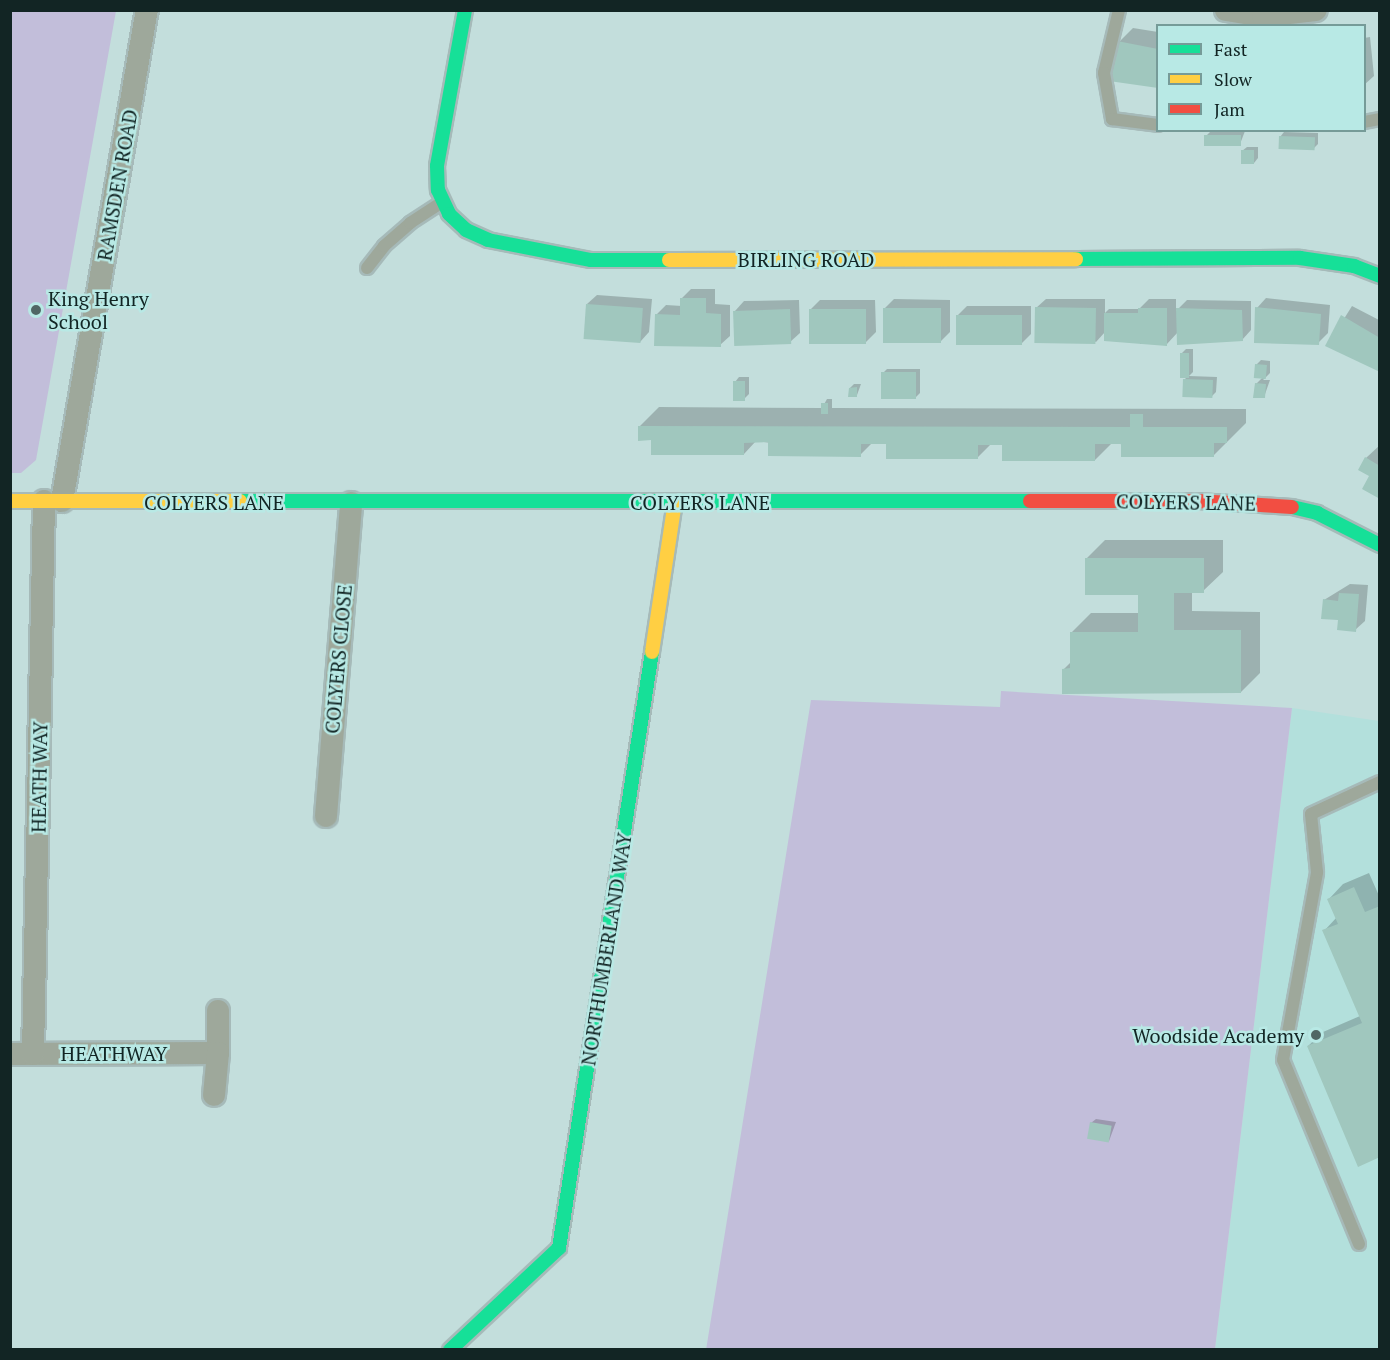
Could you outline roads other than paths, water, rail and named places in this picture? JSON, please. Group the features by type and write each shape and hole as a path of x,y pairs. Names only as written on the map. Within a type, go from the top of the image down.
{"street":[{"name":"RAMSDEN ROAD","path":"53,501 147,10"},
{"name":"BIRLING ROAD","path":"465,10 437,166 438,190 449,214 466,230 488,240 591,260 1300,258 1354,266 1380,276"},
{"path":"1226,10 1263,13 1316,10"},
{"name":"COLYERS LANE","path":"10,501 1198,501 1280,504 1317,513 1380,545"},
{"name":"HEATH WAY","path":"22,1054 53,501"},
{"name":"COLYERS CLOSE","path":"326,816 351,502"},
{"name":"NORTHUMBERLAND WAY","path":"450,1350 560,1248 675,502"},
{"path":"214,1095 219,1011"},
{"name":"HEATHWAY","path":"22,1054 218,1053"}],"lane":[{"path":"1119,10 1104,73 1112,119 1156,125"},
{"path":"367,268 384,246 410,223 443,201"},
{"path":"1359,1244 1283,1060 1317,872 1311,814 1380,782"}],"place":[{"name":"King Henry School","path":"36,310"},
{"name":"Woodside Academy","path":"1316,1035"}]}
